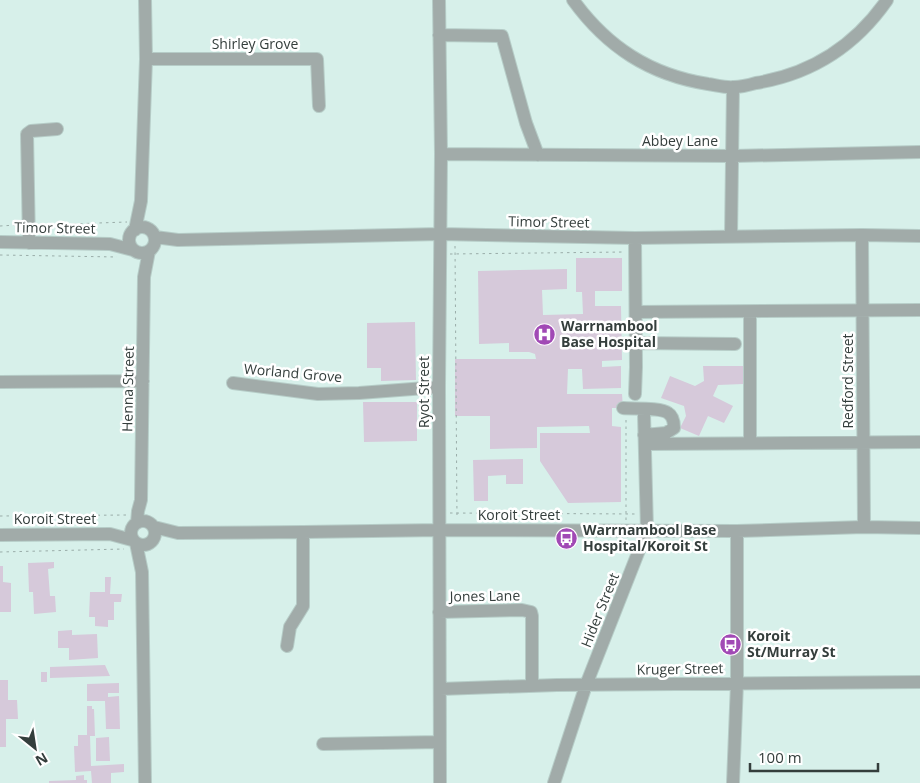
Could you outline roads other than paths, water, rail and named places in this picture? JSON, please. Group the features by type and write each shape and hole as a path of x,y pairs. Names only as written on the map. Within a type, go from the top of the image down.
{"street":[{"name":"Henna Street","path":"145,0 146,59 141,201 146,245 139,531 142,572 145,783"},
{"name":"Ryot Street","path":"438,0 441,154 439,387 440,783"},
{"path":"573,0 586,18 610,41 660,72 701,83 733,87 771,81 815,65 838,51 861,32 876,16 887,0"},
{"path":"439,35 502,36 526,123 538,155"},
{"name":"Shirley Grove","path":"146,59 317,59 319,106"},
{"path":"731,237 733,87"},
{"path":"29,243 27,134 31,131 57,129"},
{"name":"Abbey Lane","path":"441,154 733,156 920,152"},
{"name":"Henna Street","path":"134,229 141,201"},
{"name":"Timor Street","path":"110,244 140,227 146,245"},
{"path":"134,229 130,244 146,245"},
{"name":"Timor Street","path":"0,242 146,245 178,240 440,234 635,245 731,237 920,236"},
{"name":"Redford Street","path":"862,235 864,528"},
{"path":"635,245 635,394"},
{"path":"636,312 920,310"},
{"path":"750,312 750,443"},
{"path":"636,343 735,344"},
{"path":"0,382 143,381"},
{"name":"Worland Grove","path":"233,383 318,394 439,387"},
{"path":"622,408 656,409 668,412 674,420 674,428 666,433 644,440"},
{"name":"Hider Street","path":"554,783 586,685 647,530 644,414"},
{"path":"644,440 750,443 920,442"},
{"name":"Koroit Street","path":"0,534 110,534 139,531 178,533 440,530 737,531 920,528"},
{"path":"139,531 142,546 151,542"},
{"path":"733,783 737,683 737,531"},
{"path":"287,646 290,627 303,606 303,532"},
{"name":"Koroit Street","path":"151,542 178,533"},
{"name":"Henna Street","path":"142,572 151,542"},
{"name":"Jones Lane","path":"439,612 522,610 531,612 532,686"},
{"name":"Kruger Street","path":"440,689 586,685 920,682"},
{"path":"323,744 440,742"}],"place":[{"name":"Warrnambool Base Hospital","path":"545,334"},
{"name":"Warrnambool Base Hospital/Koroit St","path":"567,538"},
{"name":"Koroit St/Murray St","path":"731,644"}]}
